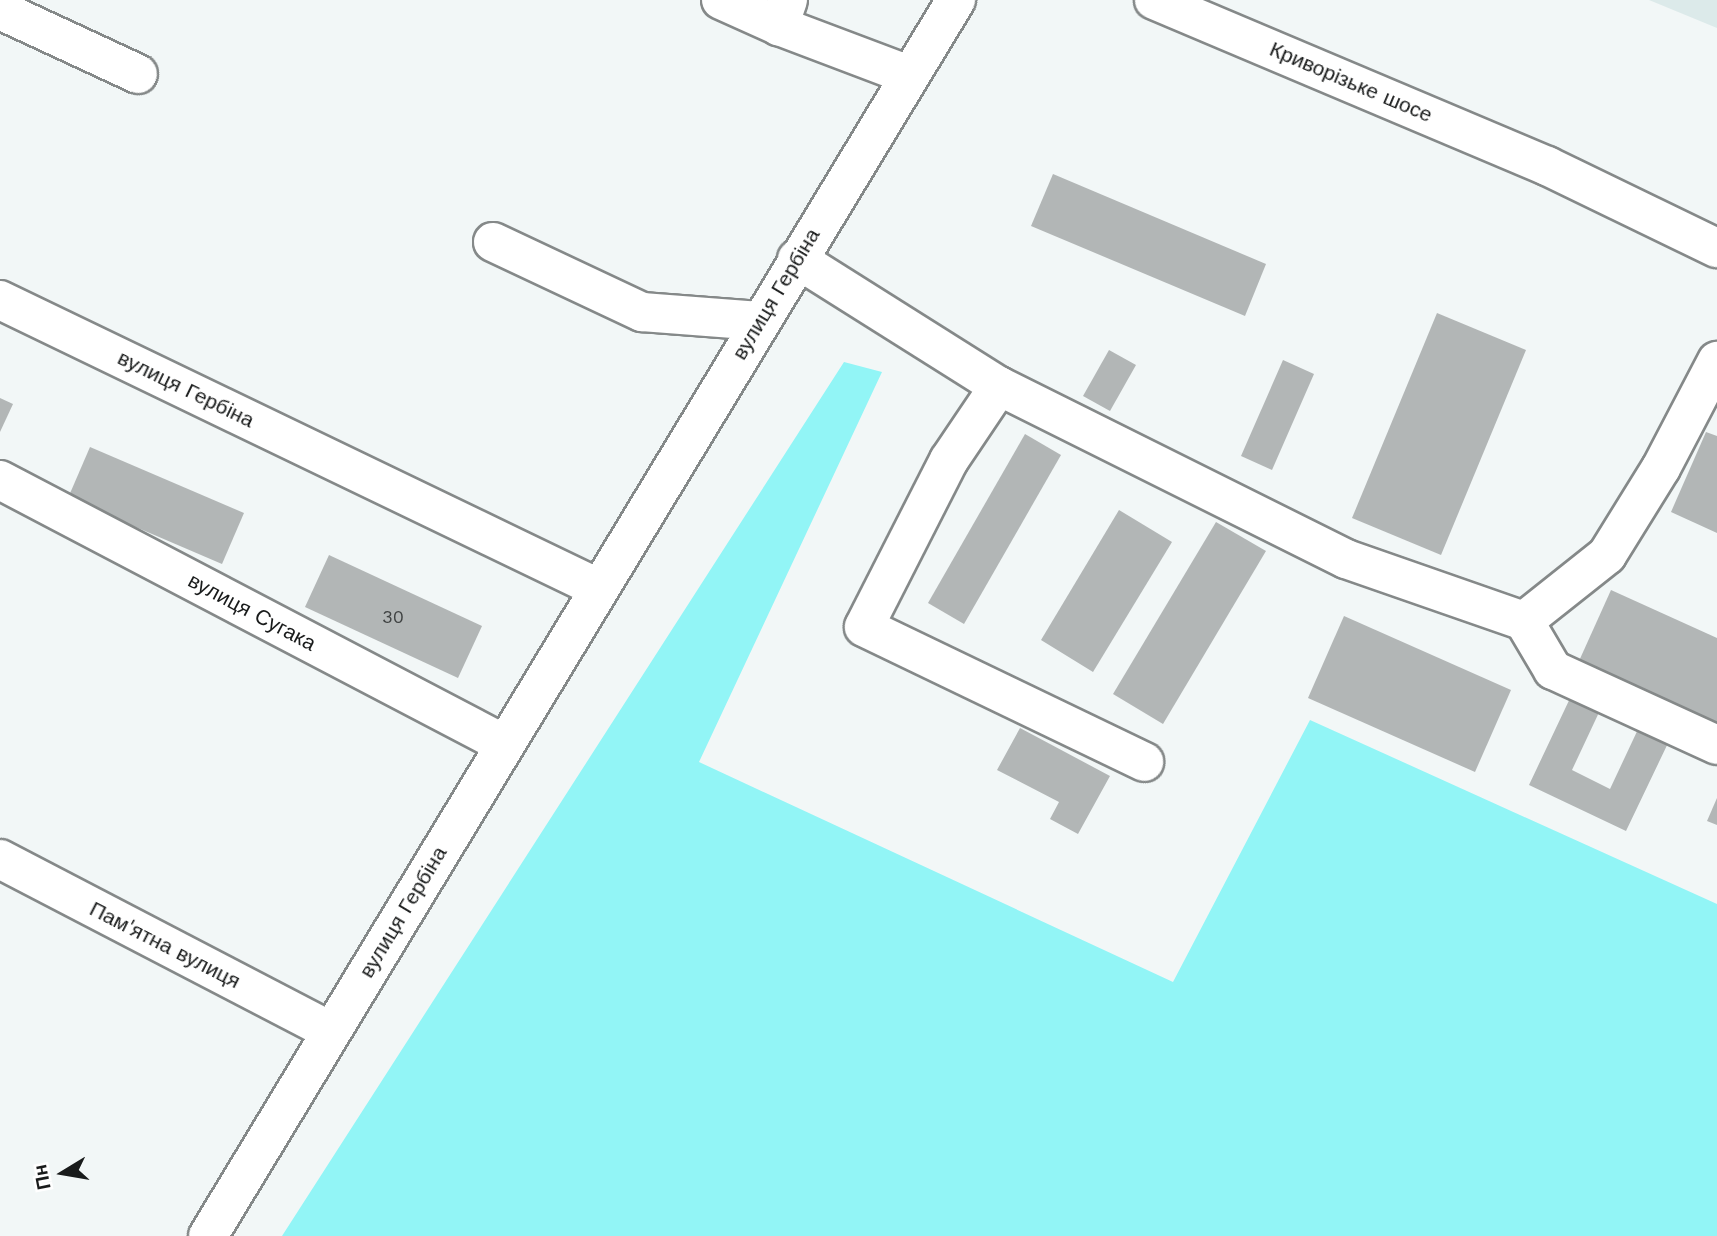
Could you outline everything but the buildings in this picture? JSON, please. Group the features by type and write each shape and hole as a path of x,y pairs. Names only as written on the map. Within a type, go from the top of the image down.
{"main road":[{"path":"721,0 783,13 909,75"},
{"name":"вулиця Гербіна","path":"208,1236 956,0"},
{"name":"Криворізьке шосе","path":"1154,0 1547,166 1717,248"},
{"path":"0,10 138,74"},
{"name":"Криворізьке шосе","path":"1547,166 1717,227"},
{"path":"493,242 642,312 760,321"},
{"path":"797,259 999,386 1346,559 1524,621 1553,670 1717,745"},
{"name":"вулиця Гербіна","path":"0,300 598,588"},
{"path":"1524,621 1607,555 1717,361"},
{"path":"999,386 949,460 863,627 1144,762"},
{"name":"вулиця Сугака","path":"0,480 504,744"},
{"name":"Пам'ятна вулиця","path":"0,859 331,1031"}],"shaded area":[{"path":"1649,0 1717,0 1717,28"},
{"path":"844,362 882,372 699,762 1173,982 1310,720 1717,904 1717,1236 282,1236"}]}
